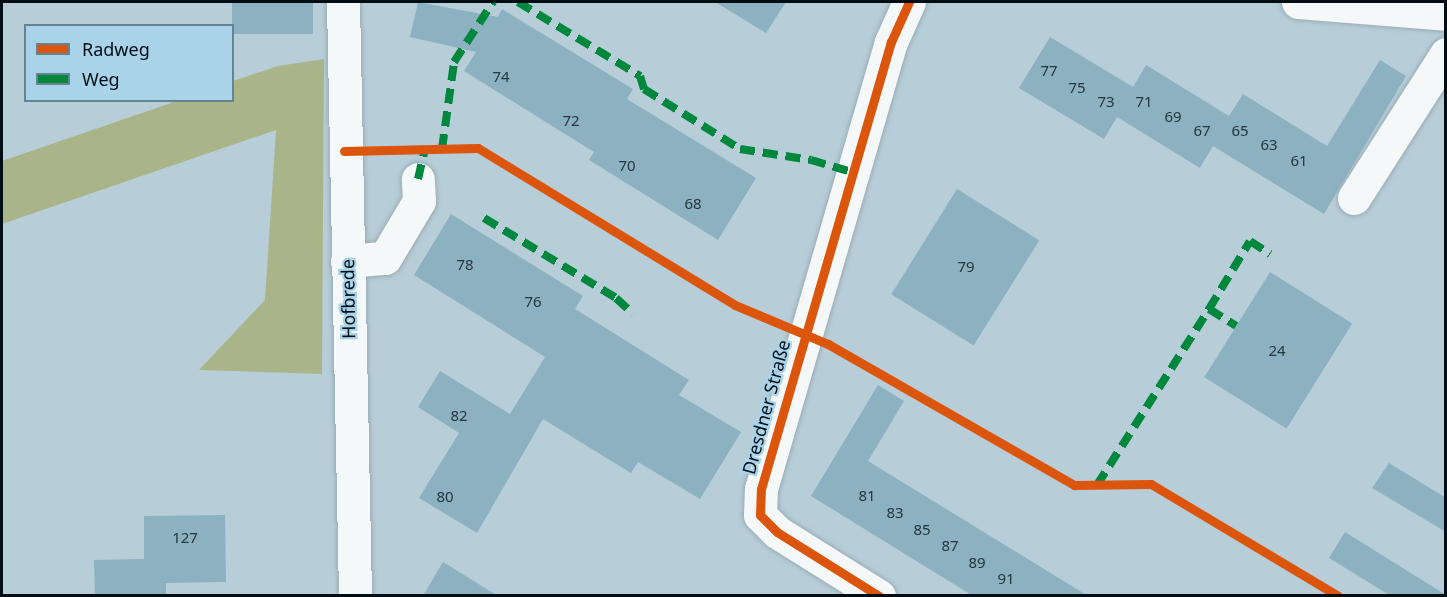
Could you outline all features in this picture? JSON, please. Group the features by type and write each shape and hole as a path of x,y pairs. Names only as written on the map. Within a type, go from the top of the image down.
{"street":[{"name":"Hofbrede","path":"343,2 355,596"},
{"name":"Dresdner Straße","path":"879,596 777,532 760,514 761,489 891,42 909,2"},
{"path":"1298,2 1446,14"},
{"path":"1354,198 1446,54"},
{"path":"347,261 385,258 419,201 418,179"}],"green space":[{"path":"324,59 322,374 199,370 265,300 276,130 2,224 2,161 174,102 234,102 234,81 278,66"}],"building":[{"path":"232,2 313,2 313,34 234,34 234,24 232,24"},
{"path":"418,2 498,17 502,9 633,89 627,99 756,178 718,240 589,160 594,152 464,71 476,52 410,37"},
{"path":"715,2 786,2 766,33"},
{"path":"1050,37 1133,87 1146,65 1229,116 1243,94 1327,146 1380,60 1406,76 1324,214 1213,146 1200,168 1117,117 1104,139 1019,88"},
{"path":"957,189 1039,240 974,346 891,294"},
{"path":"451,214 583,296 575,309 689,380 679,395 741,432 700,499 638,462 631,473 543,419 477,533 419,498 459,433 418,407 440,371 510,414 545,357 414,275"},
{"path":"1270,272 1352,323 1287,429 1204,377"},
{"path":"878,385 904,401 868,461 1088,596 973,596 811,496"},
{"path":"1389,463 1446,498 1446,532 1372,488"},
{"path":"225,515 226,582 166,583 166,596 95,596 94,560 144,559 144,516"},
{"path":"1345,532 1446,596 1391,596 1329,558"},
{"path":"443,562 498,596 423,596"}],"marked path":[{"path":"442,149 454,62 493,2"},
{"path":"518,2 640,76 644,89 740,149 811,160 852,172"},
{"path":"418,179 425,149"},
{"path":"484,218 616,298 633,314"},
{"path":"1209,309 1250,241 1270,254"},
{"path":"1097,485 1209,309 1236,326"}],"cycle path":[{"path":"879,596 777,532 760,515 761,489 891,42 909,2"},
{"path":"344,151 478,148 735,305 828,344 1074,485 1151,484 1338,596"}]}
